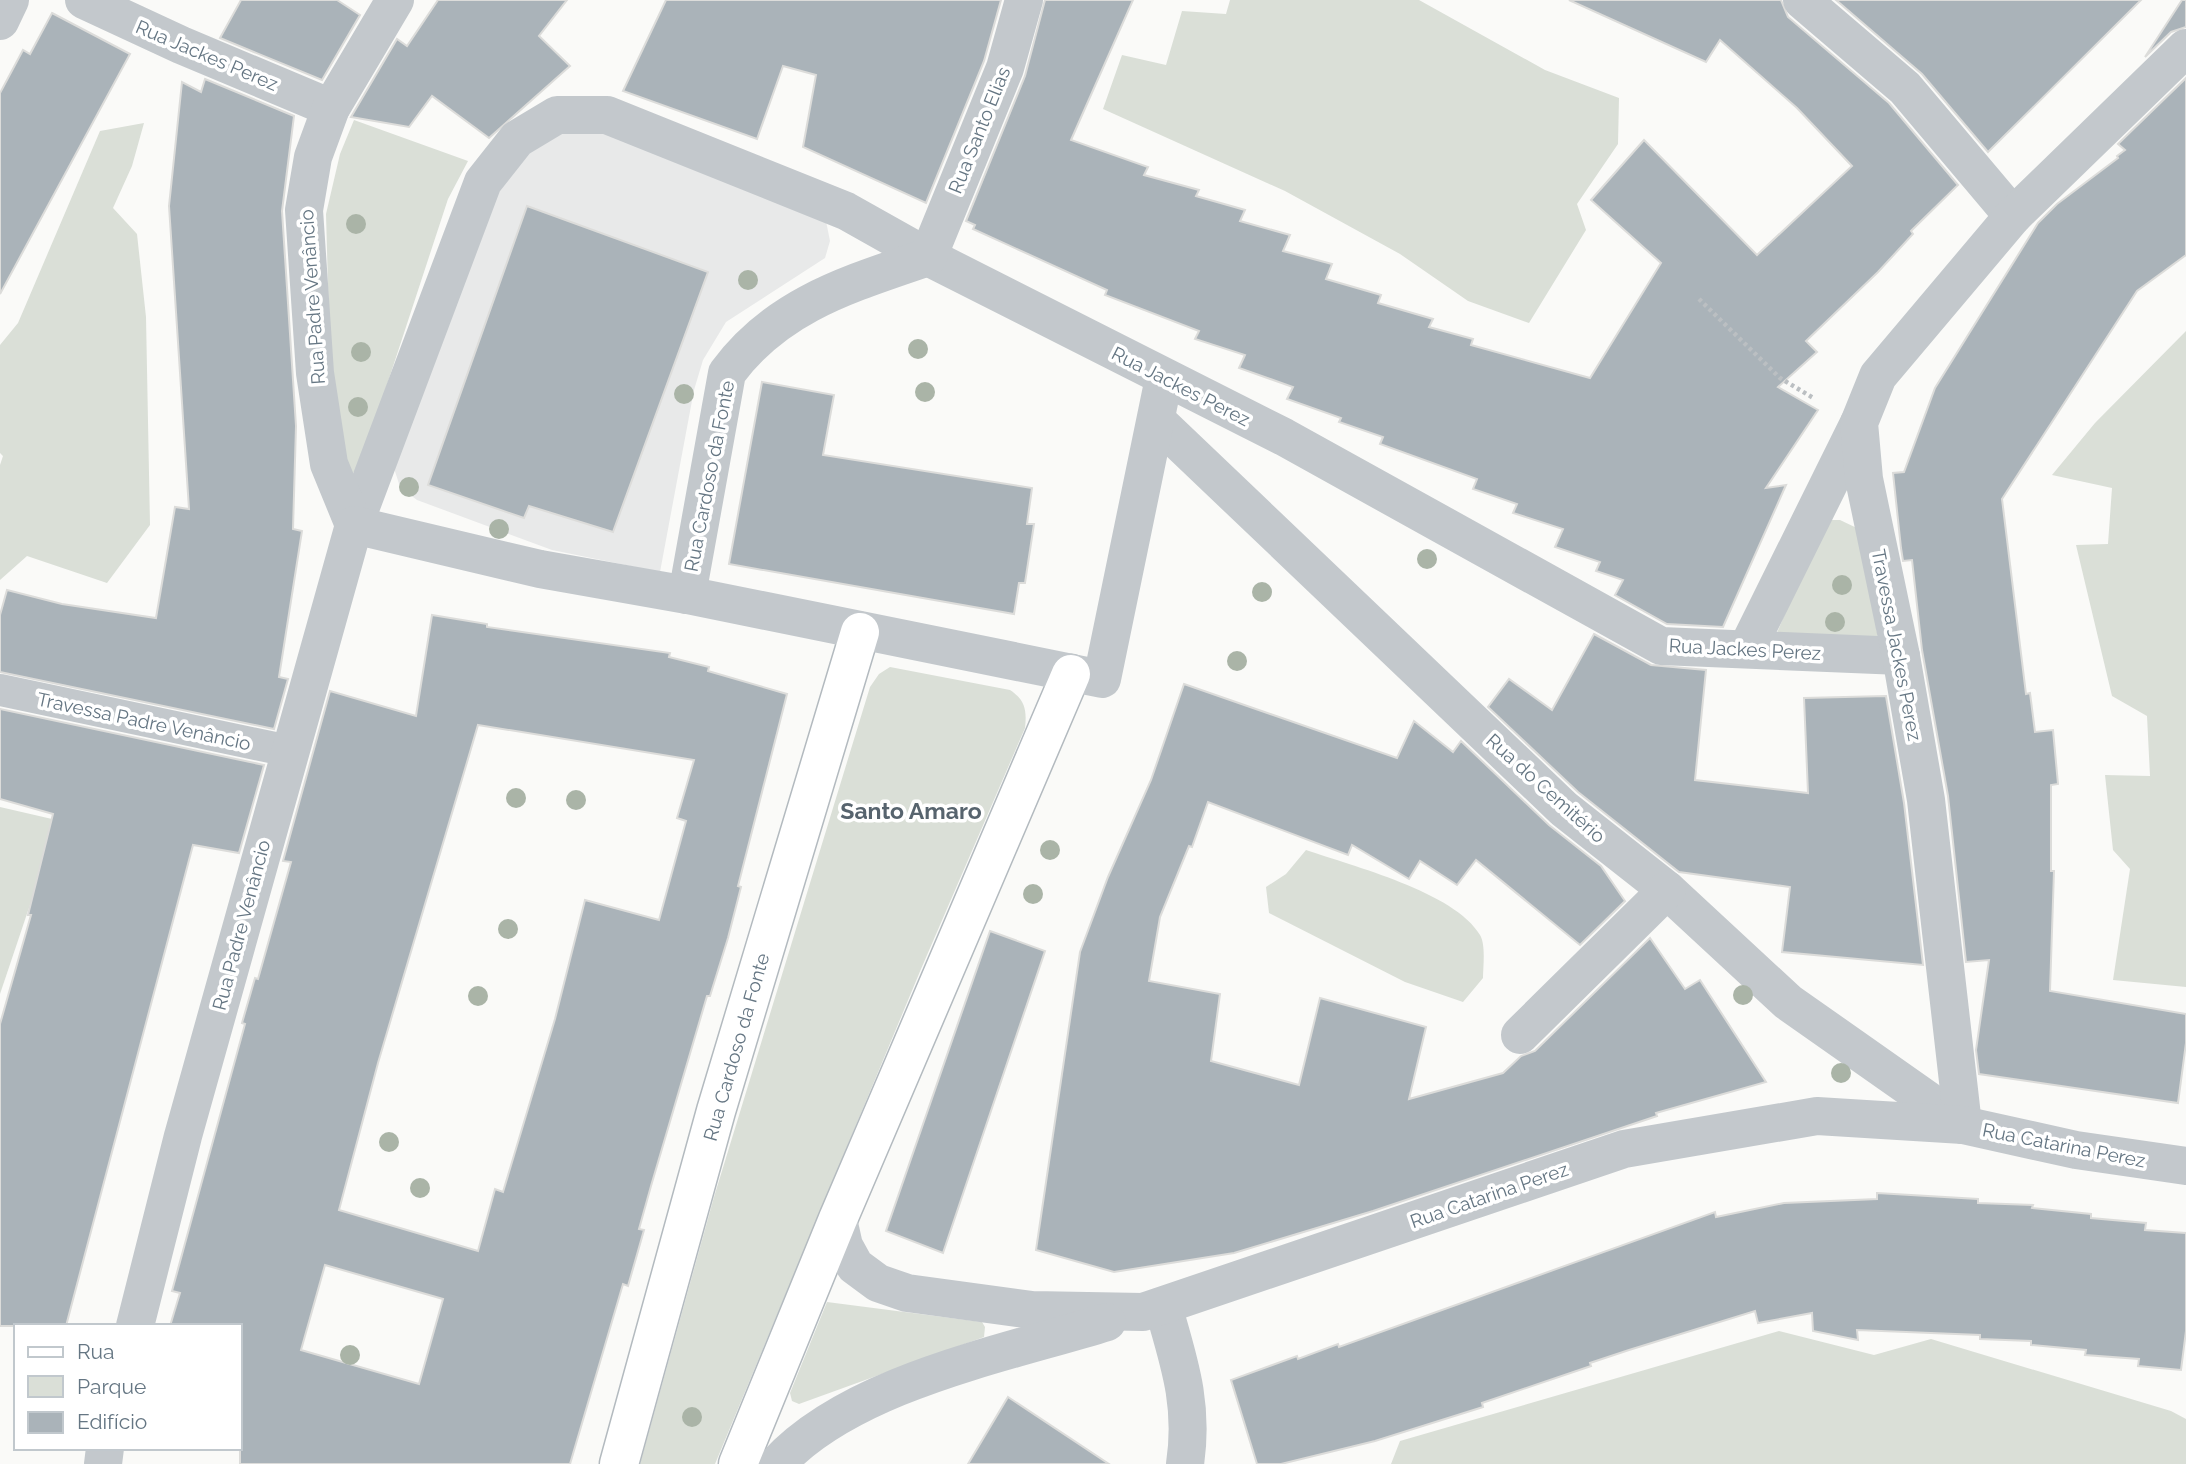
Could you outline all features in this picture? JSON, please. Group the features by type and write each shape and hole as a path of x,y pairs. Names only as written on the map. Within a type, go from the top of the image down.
{"main road":[{"name":"Rua Cardoso da Fonte","path":"619,1464 716,1111 860,632"},
{"path":"738,1464 838,1219 1071,674"}],"street":[{"path":"0,22 10,0"},
{"name":"Rua Jackes Perez","path":"84,0 181,45 331,108"},
{"name":"Rua Padre Venâncio","path":"354,526 329,464 315,373 304,210 313,157 331,108 395,0"},
{"name":"Rua Santo Elias","path":"928,257 1005,68 1024,0"},
{"path":"1802,0 1905,88 2013,216"},
{"name":"Travessa Jackes Perez","path":"1963,1125 1926,800 1901,656 1864,480 1858,423 1878,376 2013,216 2186,48"},
{"name":"Rua Jackes Perez","path":"483,183 517,139 557,115 607,115 846,211 928,257 1284,438 1661,646 1901,656"},
{"name":"Rua Padre Venâncio","path":"136,1324 183,1136 354,526 483,183"},
{"name":"Rua Cardoso da Fonte","path":"928,257 823,294 778,322 744,350 727,373 687,595 1102,680 1164,378"},
{"name":"Rua do Cemitério","path":"1156,420 1564,809 1667,890 1788,1002 1963,1125"},
{"path":"1747,649 1858,423"},
{"path":"354,526 540,569 687,595"},
{"path":"1520,1035 1667,890"},
{"name":"Rua Catarina Perez","path":"838,1219 844,1246 855,1266 878,1283 907,1293 1032,1310 1153,1308 1624,1149 1817,1116 1963,1125 2076,1150 2186,1166"},
{"path":"776,1464 820,1428 858,1404 897,1386 1153,1308 1186,1385 1188,1445 1185,1464"}],"lane":[{"name":"Travessa Padre Venâncio","path":"0,690 289,751"}],"path":[{"path":"1699,299 1780,378 1858,423"}],"shaded area":[{"path":"601,128 826,221 830,241 825,258 726,322 703,360 694,390 660,572 552,550 417,500 400,487 393,465 496,187 526,148 560,129"}],"green space":[{"path":"1230,0 1419,0 1545,70 1619,98 1618,144 1577,204 1586,230 1529,323 1468,301 1400,254 1285,191 1103,109 1122,55 1166,65 1182,11 1226,14"},
{"path":"354,120 468,161 448,199 358,473 348,472 330,359 326,214 340,154"},
{"path":"144,123 132,166 113,208 137,234 146,317 150,525 107,583 27,556 0,580 0,465 3,456 0,453 0,345 18,323 100,131"},
{"path":"2186,331 2186,987 2113,980 2130,869 2113,850 2105,775 2150,776 2147,716 2112,696 2076,545 2108,544 2112,488 2052,475 2095,423"},
{"path":"1828,520 1840,520 1861,530 1878,639 1776,635 1820,531"},
{"path":"890,667 1010,690 1024,706 1025,728 921,969 715,1464 640,1464 714,1197 870,687 879,674"},
{"path":"0,807 52,819 36,887 0,994"},
{"path":"1306,850 1401,882 1449,906 1467,920 1482,939 1483,978 1463,1002 1405,982 1269,913 1266,887 1286,874"},
{"path":"827,1302 982,1322 985,1327 984,1337 799,1404 792,1401 790,1393"},
{"path":"1779,1331 1874,1355 1931,1339 2171,1411 2186,1419 2186,1464 1391,1464 1400,1441"}],"building":[{"path":"241,0 337,0 360,15 322,80 220,38"},
{"path":"438,0 567,0 539,36 570,66 489,138 432,96 409,127 351,117 397,39 407,46"},
{"path":"666,0 1001,0 984,61 926,203 803,147 816,75 783,66 757,139 623,91"},
{"path":"1045,0 1133,0 1071,140 1148,167 1144,175 1199,190 1196,196 1245,210 1240,221 1290,235 1283,251 1332,264 1326,279 1381,295 1378,303 1433,319 1429,327 1473,339 1471,345 1590,378 1661,263 1591,200 1644,140 1757,255 1852,166 1797,108 1720,40 1706,62 1569,0 1781,0 1788,17 1889,103 1958,185 1911,231 1913,234 1878,272 1806,341 1817,352 1778,387 1818,410 1766,488 1786,485 1723,627 1667,624 1615,595 1623,580 1596,571 1600,562 1555,547 1563,529 1513,513 1517,504 1473,489 1477,479 1380,444 1383,437 1339,422 1341,418 1287,399 1293,387 1239,368 1245,355 1195,339 1199,331 1105,295 1107,290 973,229 975,225 966,221 1025,76"},
{"path":"1836,0 2141,0 1988,152 1922,74"},
{"path":"2182,0 2186,0 2186,27 2171,32 2145,57"},
{"path":"52,13 130,54 0,294 0,93 23,50 30,54"},
{"path":"2186,78 2186,255 2137,291 2002,499 2026,694 2030,693 2035,732 2053,730 2058,784 2051,785 2051,871 2054,871 2050,991 2186,1014 2186,1043 2178,1103 1979,1074 1976,1050 1989,960 1966,962 1948,796 1922,650 1912,560 1903,561 1893,473 1904,472 1935,388 2038,223 2057,204 2118,158 2125,150 2118,144"},
{"path":"205,79 294,116 282,211 296,426 293,529 302,531 279,677 288,679 274,729 0,672 0,615 7,590 62,604 156,618 175,507 189,509 169,206 182,82 201,92"},
{"path":"527,206 708,272 613,532 529,506 524,518 428,485"},
{"path":"762,382 834,395 823,455 1032,488 1027,524 1034,524 1025,583 1019,583 1014,614 729,564"},
{"path":"432,615 487,624 487,627 670,653 669,657 709,667 708,671 787,694 738,886 741,887 728,938 710,996 707,996 651,1186 639,1229 644,1230 628,1286 623,1284 570,1464 240,1464 242,1324 171,1324 180,1293 172,1291 245,1024 242,1023 255,978 258,979 291,862 283,861 330,691 416,716","holes":["478,725 694,760 677,818 686,821 659,920 585,900 555,1019 503,1192 495,1189 478,1251 339,1210 378,1063","325,1265 443,1299 419,1384 301,1350"]},
{"path":"1594,634 1651,665 1706,670 1695,780 1808,793 1804,698 1886,696 1904,803 1923,965 1782,952 1790,887 1679,872 1578,792 1488,707 1509,679 1552,710"},
{"path":"1184,684 1397,758 1414,721 1453,752 1461,741 1549,825 1601,866 1625,901 1580,945 1476,860 1457,885 1420,861 1409,879 1352,845 1348,855 1208,802 1192,847 1189,846 1160,917 1149,981 1220,994 1211,1061 1299,1085 1320,998 1426,1027 1409,1099 1503,1073 1521,1056 1535,1051 1650,938 1685,989 1700,980 1766,1082 1656,1113 1657,1116 1373,1211 1234,1253 1114,1272 1036,1250 1080,952 1108,877 1151,780"},
{"path":"0,709 264,765 239,853 193,845 67,1324 0,1326 0,1024 31,915 28,915 53,814 0,799"},
{"path":"990,931 1045,951 943,1253 886,1231"},
{"path":"1877,1193 1978,1199 1978,1203 2033,1205 2032,1208 2091,1214 2091,1218 2146,1223 2145,1230 2186,1233 2186,1331 2181,1370 2138,1366 2139,1359 2085,1355 2086,1350 2031,1345 2031,1341 1980,1339 1980,1335 1857,1330 1858,1340 1813,1331 1812,1313 1758,1323 1755,1311 1590,1363 1591,1366 1482,1403 1483,1407 1375,1441 1281,1464 1257,1464 1231,1380 1297,1356 1298,1359 1338,1344 1339,1347 1715,1212 1716,1217 1784,1203 1877,1199"},
{"path":"1008,1397 1109,1464 968,1464"}],"district":[{"name":"Santo Amaro","path":"911,810"}]}
